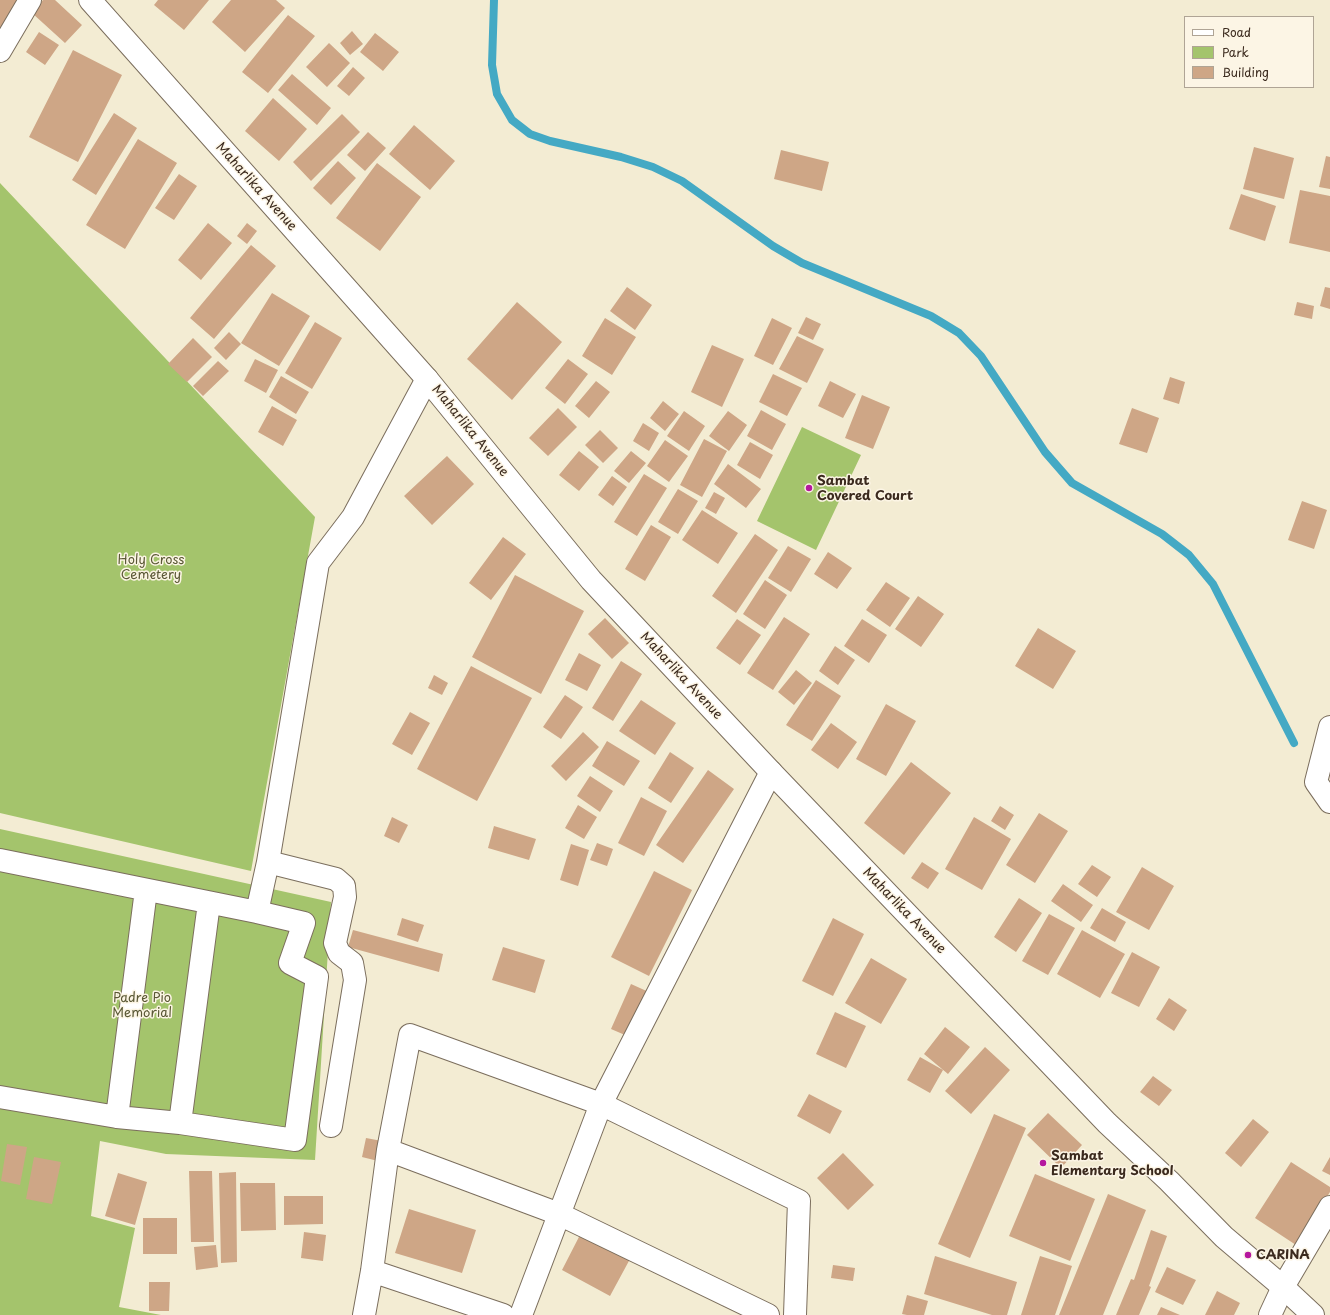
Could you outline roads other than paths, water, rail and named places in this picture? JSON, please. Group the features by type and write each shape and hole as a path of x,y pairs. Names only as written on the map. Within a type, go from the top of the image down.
{"street":[{"path":"0,50 30,0"},
{"name":"Maharlika Avenue","path":"90,0 428,379 591,580 771,772 1107,1123 1224,1237 1283,1287 1313,1315"},
{"path":"257,912 268,862 318,563 353,517 428,379"},
{"path":"1330,728 1316,782 1330,802"},
{"path":"521,1315 601,1104 771,772"},
{"path":"0,860 257,912 304,923 290,962 317,977 295,1140 180,1123 116,1117 0,1097"},
{"path":"268,862 336,879 344,886 345,897 335,943 339,953 352,963 355,980 331,1126"},
{"path":"116,1117 146,890"},
{"path":"180,1123 209,903"},
{"path":"364,1315 372,1271 388,1150 410,1035 601,1104 799,1201 795,1315"},
{"path":"388,1150 559,1214 768,1315"},
{"path":"1270,1315 1283,1287 1330,1207"},
{"path":"372,1271 503,1315"}],"waterway":[{"path":"494,0 492,65 497,94 512,120 530,134 550,141 621,157 653,167 682,181 773,246 802,263 931,316 959,333 981,356 1045,452 1072,483 1162,534 1189,555 1213,584 1294,743"}],"place":[{"name":"Sambat Covered Court","path":"809,488"},
{"name":"Sambat Elementary School","path":"1043,1163"},
{"name":"CARINA","path":"1248,1255"}],"park label":[{"name":"Holy Cross Cemetery","path":"151,568"},
{"name":"Padre Pio Memorial","path":"142,1006"}]}
